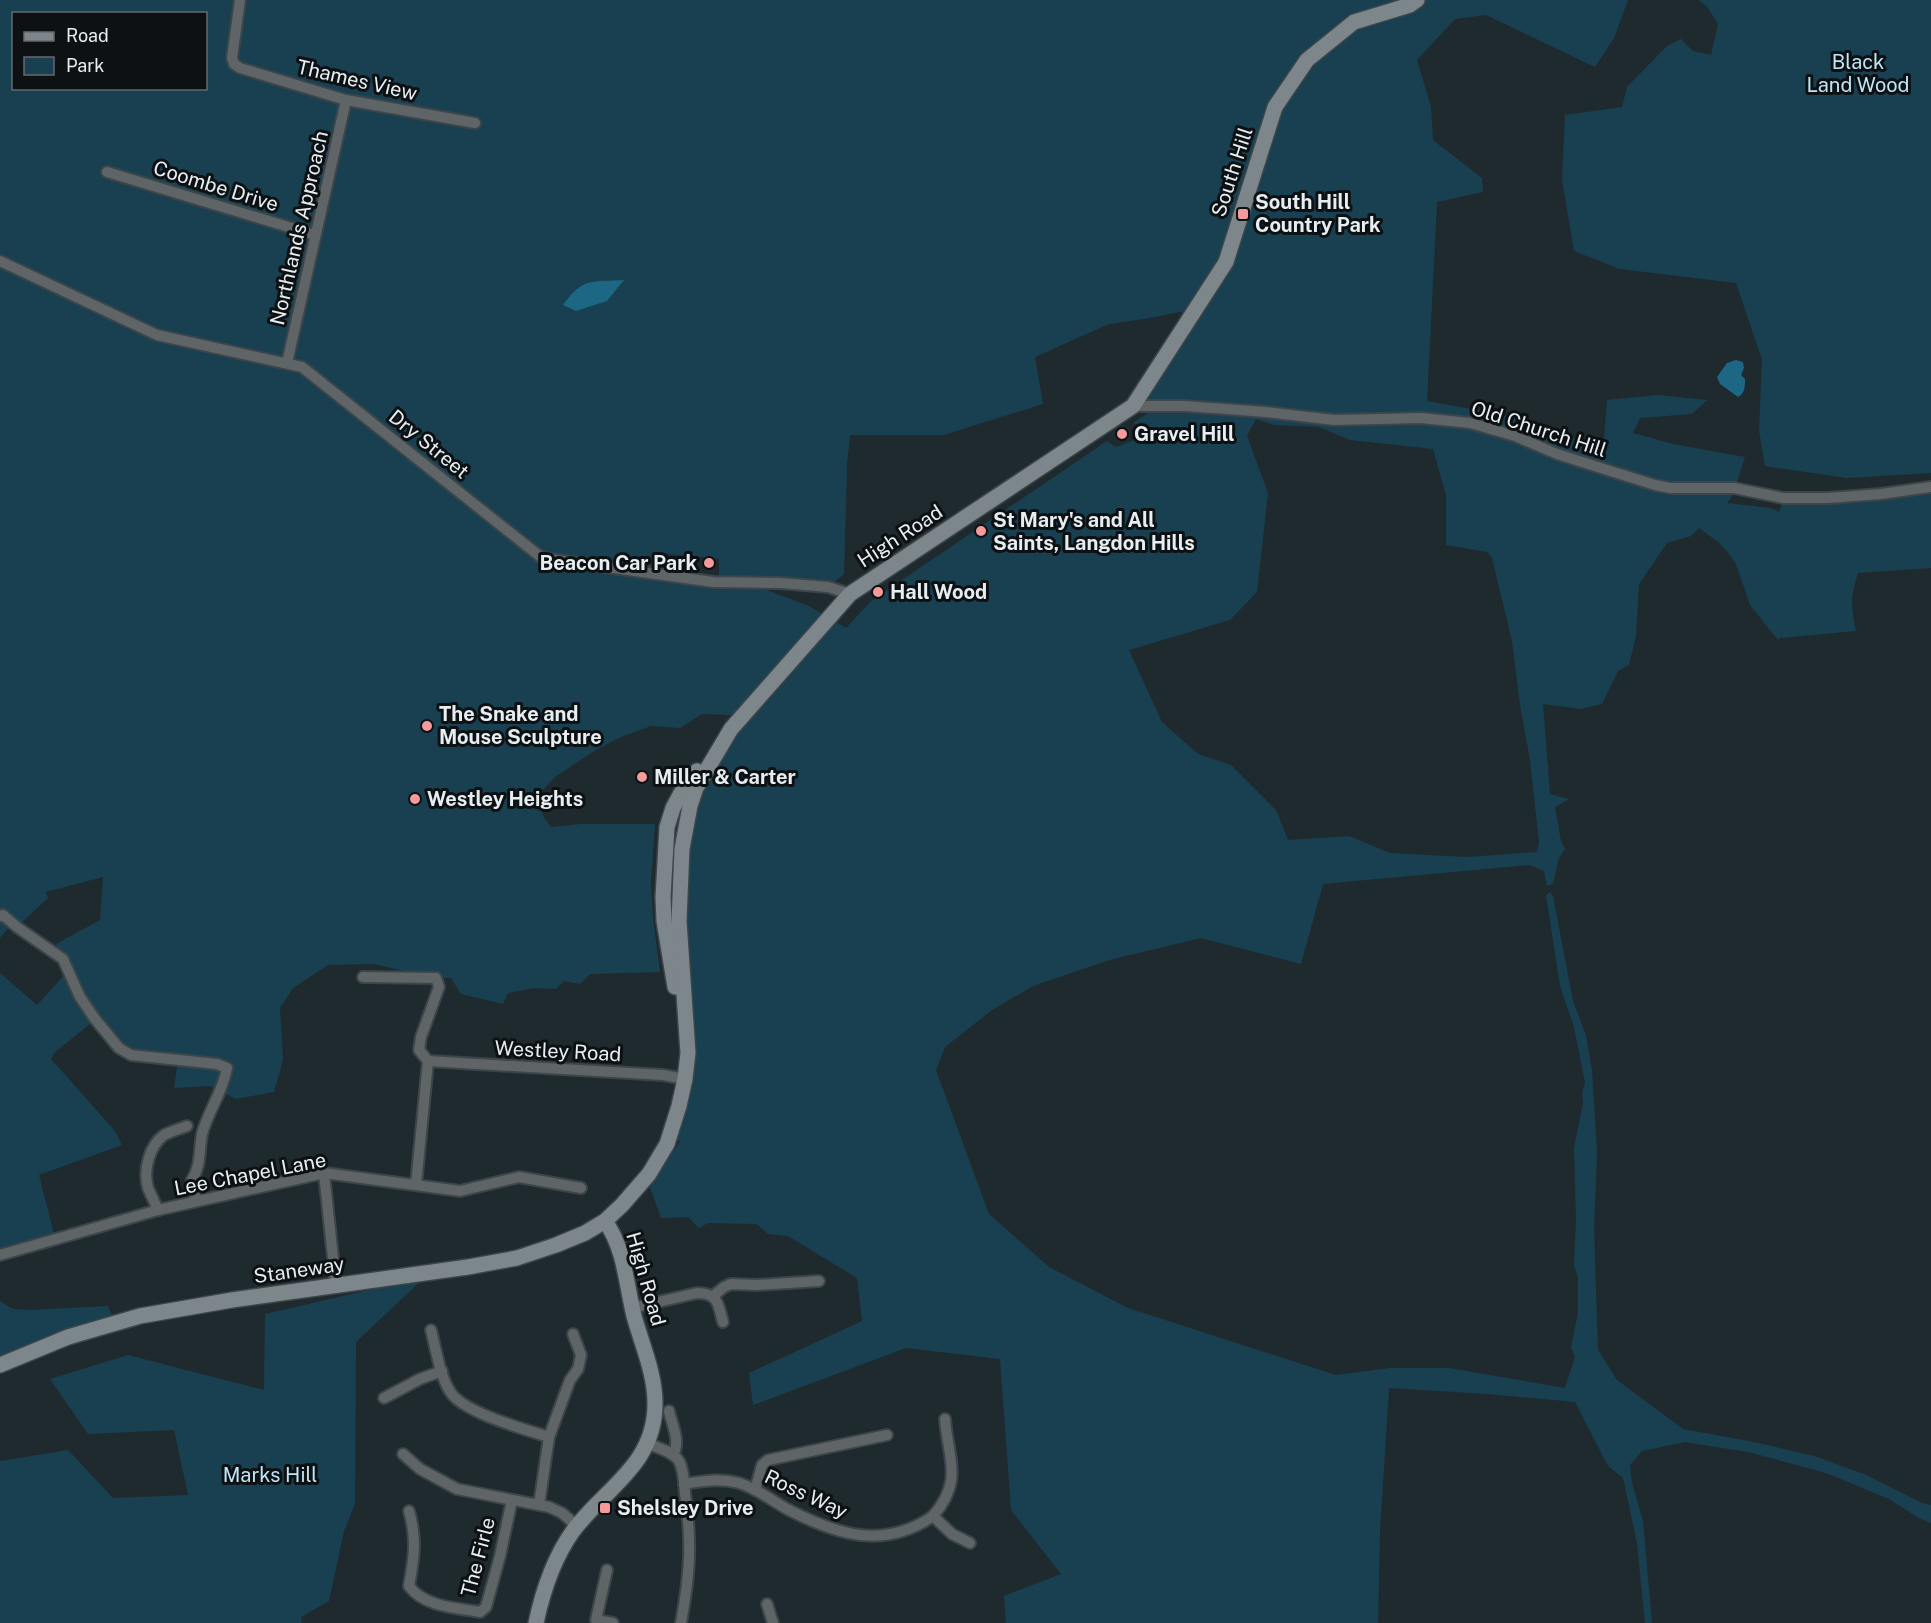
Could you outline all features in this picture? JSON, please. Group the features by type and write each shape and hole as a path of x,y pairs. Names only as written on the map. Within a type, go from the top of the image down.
{"main road":[{"name":"South Hill","path":"1133,406 1226,262 1275,107 1307,60 1354,22 1410,5 1417,0"},
{"name":"High Road","path":"536,1623 544,1589 562,1548 577,1526 627,1474 647,1443 654,1420 654,1387 632,1308 619,1248 605,1221 636,1191 667,1144 685,1079 688,1053 679,921 681,849 696,788 731,729 850,594 1133,406"},
{"name":"Staneway","path":"0,1365 68,1337 140,1316 232,1300 494,1263 563,1243 605,1221"}],"street":[{"name":"Thames View","path":"240,0 232,48 234,64 250,73 345,100 475,123"},
{"name":"Northlands Approach","path":"287,363 345,100"},
{"name":"Coombe Drive","path":"107,172 315,235"},
{"name":"Dry Street","path":"0,261 157,335 302,367 542,558 713,582 781,583 828,587 850,594"},
{"name":"Old Church Hill","path":"1133,406 1185,406 1334,420 1421,418 1470,423 1515,436 1557,454 1670,488 1734,488 1783,498 1828,498 1931,487"},
{"path":"2,915 63,959 80,997 95,1020 119,1048 131,1055 217,1064 227,1068 225,1080 202,1133 197,1172 192,1180 196,1201"},
{"path":"363,977 436,978 440,987 421,1036 419,1050 428,1061 416,1185"},
{"name":"Westley Road","path":"428,1061 663,1075 685,1079"},
{"path":"158,1210 148,1187 147,1165 153,1149 164,1136 187,1126"},
{"path":"324,1173 336,1286"},
{"name":"Lee Chapel Lane","path":"0,1255 158,1210 324,1173 460,1191 519,1177 581,1188"},
{"path":"713,1296 724,1287 734,1284 757,1285 819,1281"},
{"path":"632,1308 706,1293 713,1296 723,1322"},
{"path":"431,1330 442,1371 451,1393 466,1408 549,1437"},
{"path":"539,1505 549,1437 570,1380 578,1369 581,1356 573,1334"},
{"path":"384,1398 442,1371"},
{"path":"669,1411 677,1441 673,1455"},
{"path":"945,1419 952,1478 947,1496 933,1516 952,1534 970,1543"},
{"path":"754,1490 762,1465 768,1460 887,1435"},
{"path":"647,1443 673,1455 680,1464 684,1484 691,1550 688,1587 681,1623"},
{"path":"403,1454 420,1469 457,1489 556,1510 577,1526"},
{"name":"Ross Way","path":"684,1484 724,1480 739,1483 796,1513 843,1532 857,1535 901,1533 933,1516"},
{"name":"The Firle","path":"409,1511 415,1538 415,1552 409,1586 415,1594 430,1602 480,1612 486,1607 512,1500"},
{"path":"607,1570 596,1620 613,1623"},
{"path":"767,1604 772,1623"}],"green space":[{"path":"0,0 1628,0 1614,38 1595,67 1486,15 1455,19 1417,60 1431,107 1433,140 1482,178 1483,192 1437,202 1427,401 1526,419 1550,432 1584,441 1604,439 1607,400 1658,395 1707,400 1692,414 1640,418 1633,433 1673,444 1745,457 1733,495 1727,503 1770,508 1779,512 1784,499 1931,489 1931,568 1858,573 1852,602 1856,631 1778,640 1750,605 1736,564 1718,542 1699,528 1691,536 1667,543 1639,584 1636,636 1629,665 1618,671 1602,704 1581,709 1543,704 1550,794 1569,799 1555,807 1561,841 1565,849 1559,858 1553,884 1547,886 1544,871 1529,865 1323,884 1301,964 1201,938 1109,960 1033,986 992,1010 945,1047 936,1070 989,1214 1049,1267 1128,1308 1336,1375 1390,1368 1449,1368 1565,1388 1575,1357 1571,1348 1578,1313 1578,1277 1574,1265 1576,1220 1574,1148 1585,1082 1574,1027 1560,986 1546,895 1550,892 1553,896 1573,1001 1586,1035 1592,1070 1597,1153 1594,1229 1598,1350 1617,1380 1683,1429 1814,1456 1864,1474 1922,1503 1931,1505 1931,1523 1889,1499 1826,1473 1748,1452 1685,1442 1642,1451 1630,1465 1632,1483 1643,1521 1652,1623 1645,1623 1637,1543 1623,1478 1608,1466 1575,1402 1389,1388 1380,1531 1378,1623 1006,1623 1004,1596 1061,1574 1011,1510 1000,1359 906,1348 753,1405 749,1373 862,1321 857,1278 788,1236 768,1234 757,1224 708,1223 699,1228 688,1217 661,1218 650,1187 681,1140 667,1144 685,1079 679,921 690,806 748,709 731,715 702,714 680,728 651,726 621,737 594,751 555,777 537,796 544,818 551,827 581,824 655,824 651,884 660,972 590,974 580,984 564,981 556,989 535,988 508,993 503,1004 461,994 451,978 436,978 374,964 328,965 293,988 280,1008 283,1060 274,1092 236,1099 210,1086 174,1088 178,1060 131,1055 95,1020 55,1052 51,1059 115,1131 122,1145 39,1175 55,1238 0,1255 0,973 37,1005 68,971 56,944 100,920 103,877 46,892 48,898 17,927 12,924 0,938","holes":["1194,309 1143,399 1147,414 1134,422 1142,437 1116,447 1107,441 871,601 846,628 809,606 756,586 721,582 828,587 844,574 850,435 944,435 1043,404 1035,357 1109,324","1256,419 1274,425 1319,427 1350,440 1433,449 1446,495 1446,545 1487,552 1492,558 1512,641 1530,760 1539,843 1537,852 1468,857 1390,853 1349,836 1288,840 1276,810 1231,765 1198,754 1162,722 1129,650 1230,620 1257,592 1268,493 1247,436","658,553 719,559 719,582 657,575"]},
{"name":"Black Land Wood","path":"1699,0 1931,0 1931,473 1847,478 1765,466 1759,431 1762,360 1736,283 1620,269 1574,251 1562,180 1565,115 1622,107 1627,87 1667,46 1681,39 1693,51 1711,55 1718,24 1708,8"},
{"name":"Marks Hill","path":"425,1277 356,1342 355,1504 344,1531 329,1601 301,1617 302,1623 0,1623 0,1461 68,1450 113,1498 188,1495 174,1430 88,1434 50,1379 128,1355 264,1390 265,1314"},
{"path":"0,1301 13,1309 29,1310 108,1306 115,1323 0,1365"}],"shaded area":[{"path":"624,280 607,301 576,311 563,305 583,285 596,281"},
{"path":"1736,360 1743,362 1744,368 1741,375 1745,379 1745,387 1738,397 1720,384 1717,377 1727,363"}],"place":[{"name":"South Hill Country Park","path":"1243,214"},
{"name":"Gravel Hill","path":"1122,434"},
{"name":"St Mary's and All Saints, Langdon Hills","path":"981,531"},
{"name":"Beacon Car Park","path":"709,563"},
{"name":"Hall Wood","path":"878,592"},
{"name":"The Snake and Mouse Sculpture","path":"427,726"},
{"name":"Miller & Carter","path":"642,777"},
{"name":"Westley Heights","path":"415,799"},
{"name":"Shelsley Drive","path":"605,1508"}]}
